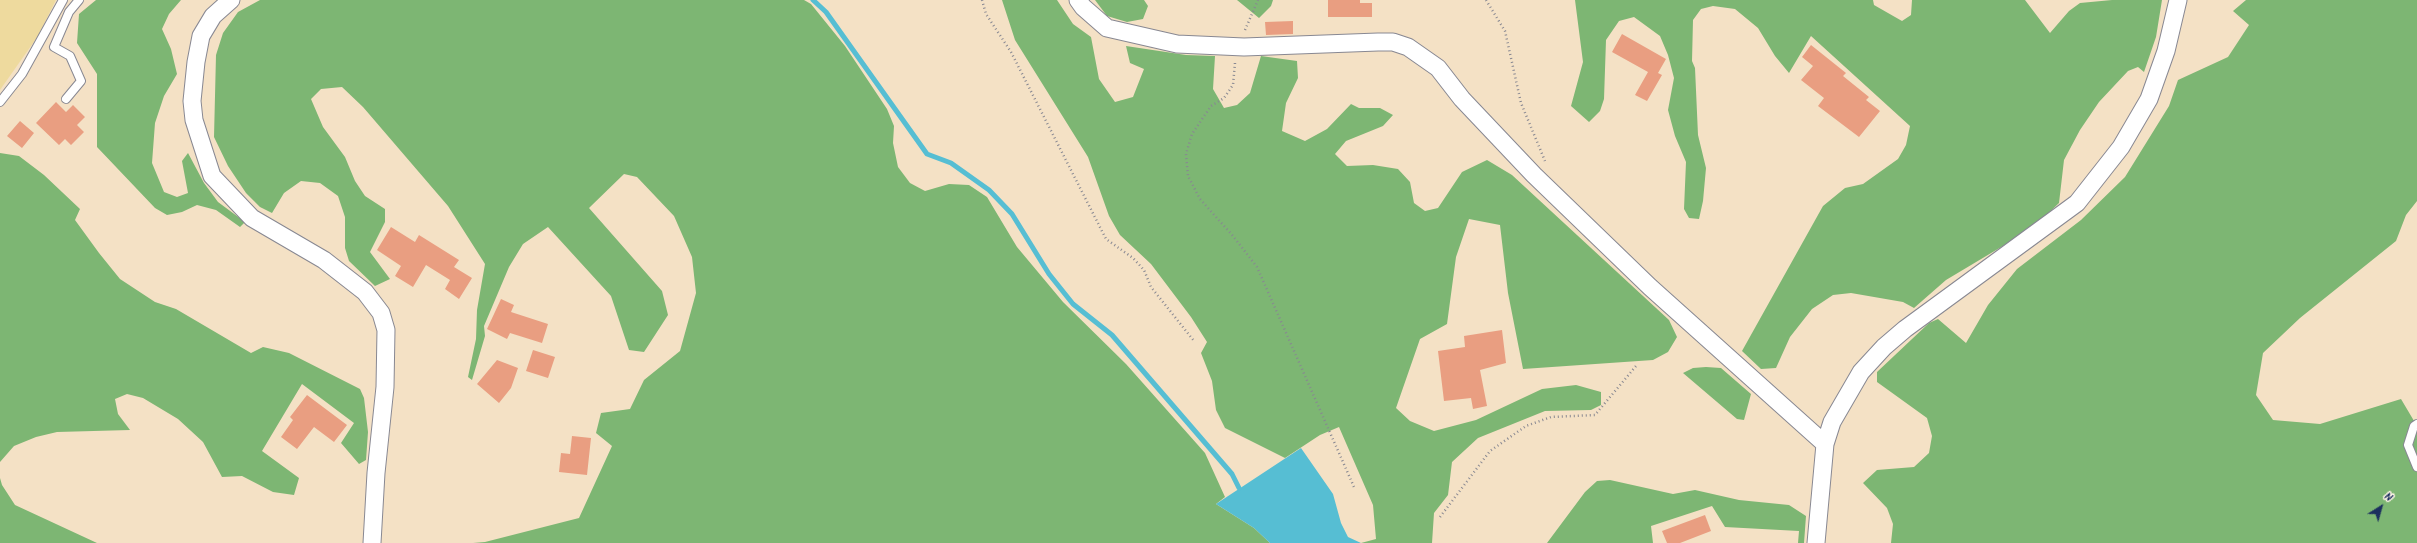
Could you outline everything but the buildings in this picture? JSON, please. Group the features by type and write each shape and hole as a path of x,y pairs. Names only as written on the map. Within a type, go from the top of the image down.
{"street":[{"path":"231,0 213,16 201,36 196,62 192,101 194,120 212,176 252,218 324,260 365,292 381,312 386,330 386,372 376,473 372,543"},
{"path":"1078,0 1083,7 1107,28 1126,34 1176,44 1241,46 1393,42 1408,47 1425,57 1438,68 1462,99 1534,175 1650,287 1825,444"},
{"path":"1816,543 1825,444 1832,422 1845,397 1861,372 1884,347 1905,329 2056,220 2077,203 2121,148 2149,99 2166,52 2178,0"}],"lane":[{"path":"66,98 81,81 70,56 54,47 69,12 79,0"},
{"path":"0,102 22,74 62,4 69,12"},
{"path":"2417,424 2414,426 2408,445 2417,467"}],"path":[{"path":"982,0 986,14 1011,52 1106,239 1133,258 1144,270 1150,287 1194,341"},
{"path":"1258,0 1245,26 1233,85 1224,98 1211,106 1192,134 1186,154 1188,176 1200,199 1233,236 1257,267 1354,487"},
{"path":"1486,0 1505,31 1521,103 1545,161"},
{"path":"1440,517 1490,451 1526,426 1551,417 1595,415 1636,366"}],"green space":[{"path":"96,0 181,0 169,14 162,29 171,49 177,74 164,96 155,123 152,163 164,192 177,197 188,193 182,161 188,153 204,183 218,202 245,222 240,227 216,210 197,205 182,212 167,215 155,208 97,147 97,74 77,43 79,14"},
{"path":"260,0 804,0 811,4 845,46 887,109 894,126 893,143 898,167 910,183 925,191 949,184 969,185 987,197 1017,247 1063,302 1126,364 1205,453 1225,497 1216,504 1254,528 1270,543 473,543 485,542 579,518 612,446 596,433 601,413 630,409 644,380 680,351 696,293 692,257 674,216 637,177 624,174 589,208 662,291 668,315 644,352 629,350 611,296 548,227 523,244 509,267 484,326 485,336 472,380 468,377 476,339 477,310 485,264 448,206 363,107 342,87 321,89 311,99 323,127 345,157 355,181 365,196 385,209 385,222 370,252 390,279 375,286 349,261 345,248 345,217 338,196 320,183 301,181 284,193 272,213 260,207 246,193 228,166 214,137 216,55 223,33 238,12"},
{"path":"1002,0 1057,0 1073,24 1091,37 1099,79 1115,102 1133,97 1144,69 1130,63 1126,46 1186,55 1215,56 1213,89 1224,108 1237,105 1250,93 1261,56 1297,61 1298,78 1286,103 1282,131 1305,141 1327,129 1351,104 1359,108 1380,108 1393,115 1383,126 1346,141 1335,154 1347,166 1373,165 1398,169 1410,182 1414,203 1425,211 1438,208 1462,172 1487,160 1512,175 1669,320 1677,337 1668,352 1653,360 1523,369 1508,293 1500,225 1469,219 1456,257 1447,324 1420,339 1396,408 1410,421 1434,431 1476,420 1542,389 1576,385 1601,392 1601,405 1591,410 1545,411 1478,438 1452,462 1448,495 1434,513 1432,543 1361,543 1376,539 1373,505 1339,427 1320,435 1285,458 1225,428 1216,410 1212,381 1201,353 1207,342 1191,317 1151,264 1120,235 1109,216 1088,157 1015,40"},
{"path":"1095,0 1144,0 1148,6 1143,19 1127,22 1107,16"},
{"path":"1237,0 1273,0 1271,6 1259,18"},
{"path":"1575,0 1873,0 1874,5 1902,21 1911,15 1912,0 2025,0 2050,33 2069,11 2080,3 2112,0 2162,0 2156,37 2144,72 2138,67 2128,71 2099,102 2080,130 2064,160 2059,203 2033,228 1946,280 1914,308 1903,302 1851,293 1833,295 1812,309 1790,337 1776,368 1761,369 1742,351 1823,206 1845,188 1863,184 1898,159 1906,145 1910,126 1811,36 1789,73 1775,56 1758,28 1735,9 1713,6 1701,9 1693,20 1692,61 1695,68 1698,135 1706,168 1703,201 1699,219 1689,218 1684,209 1686,162 1675,136 1668,110 1674,78 1668,55 1660,36 1634,17 1619,21 1606,40 1604,99 1600,111 1589,122 1571,106 1583,62"},
{"path":"2246,0 2417,0 2417,201 2406,215 2396,241 2300,318 2263,353 2256,395 2273,420 2320,424 2401,399 2417,426 2417,543 1891,543 1893,524 1887,508 1863,483 1877,470 1914,467 1929,453 1932,436 1927,418 1877,382 1877,372 1929,323 1938,319 1966,343 1988,305 2017,269 2081,220 2125,177 2169,106 2178,80 2228,57 2249,25 2233,11"},
{"path":"0,153 19,156 44,175 80,209 75,220 99,253 120,279 155,302 176,309 251,353 263,347 289,353 360,389 364,398 368,432 366,460 359,464 341,443 354,423 302,384 262,451 299,478 294,495 273,492 242,476 222,477 203,442 178,419 143,398 127,394 115,399 118,414 130,430 57,432 36,437 14,446 0,462"},
{"path":"1693,368 1721,368 1751,394 1744,420 1737,419 1683,373"},
{"path":"0,478 2,485 15,505 97,543 0,543"},
{"path":"1610,480 1673,494 1695,490 1739,500 1789,505 1806,516 1804,543 1798,543 1799,531 1725,527 1712,506 1651,526 1653,543 1547,543 1585,492 1597,481"}],"sand":[{"path":"0,0 56,0 38,36 0,90"}],"water":[{"path":"1301,448 1333,494 1341,523 1348,537 1361,543 1270,543 1254,528 1216,504"}],"waterway":[{"path":"813,0 826,12 927,154 951,163 989,190 1012,214 1049,274 1073,304 1112,335 1232,474 1239,488"}]}
